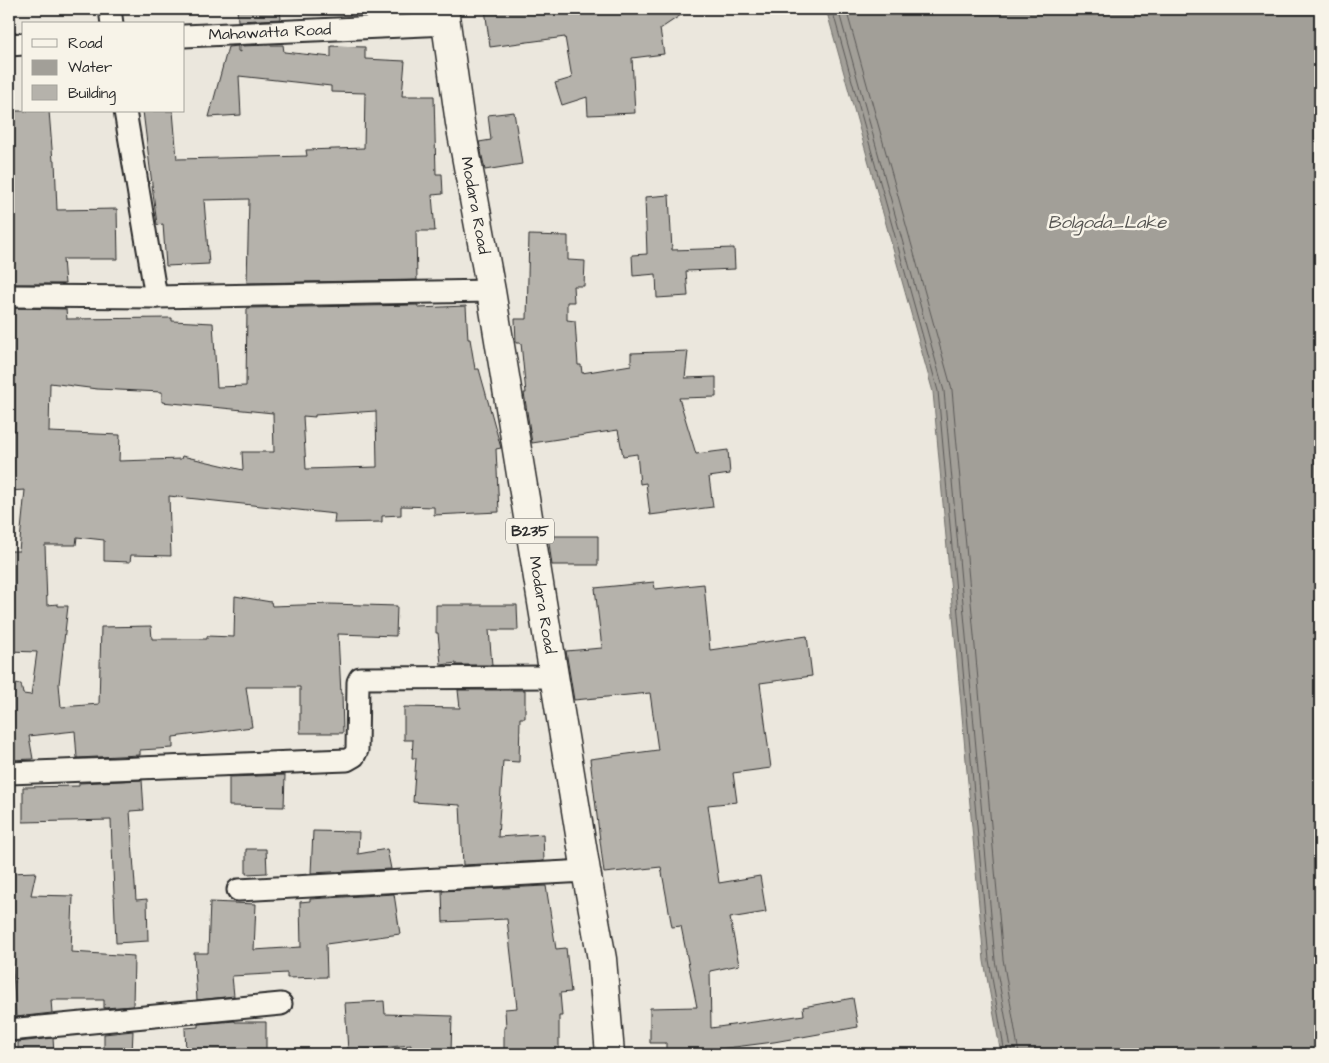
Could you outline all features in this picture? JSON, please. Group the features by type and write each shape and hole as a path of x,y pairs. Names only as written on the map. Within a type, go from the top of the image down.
{"main road":[{"name":"Modara Road","path":"445,16 460,124 491,291 602,959 610,1054"}],"street":[{"path":"110,9 112,22"},
{"name":"Mahawatta Road","path":"185,36 445,16"},
{"path":"9,45 22,44"},
{"path":"126,112 156,297"},
{"path":"9,296 156,297 491,291"},
{"path":"9,773 347,760 354,756 357,750 358,682 360,678 554,677"},
{"path":"238,890 586,871"},
{"path":"9,1030 281,1004"}],"water":[{"name":"Bolgoda_Lake","path":"826,9 1320,9 1320,1054 1001,1054 984,961 933,392"}],"building":[{"path":"237,9 280,9 281,19 238,21"},
{"path":"485,9 690,9 660,29 664,54 632,58 635,113 588,115 587,97 562,105 555,83 572,78 565,37 490,47"},
{"path":"283,45 284,52 331,57 331,46 365,47 365,59 405,61 402,96 434,96 436,174 442,174 443,194 432,195 435,231 416,231 417,280 247,283 249,199 204,200 209,264 166,266 163,224 157,225 143,112 173,112 177,159 307,156 306,150 364,148 365,93 331,92 331,86 239,76 241,115 209,117 228,47 238,46 238,51 240,52 240,46"},
{"path":"9,111 49,112 53,161 55,161 57,210 117,209 118,259 63,259 65,284 9,284"},
{"path":"514,112 522,164 485,170 479,142 491,140 488,115"},
{"path":"669,195 672,250 734,248 735,269 686,271 688,296 657,298 656,274 633,276 632,255 647,254 645,197"},
{"path":"529,235 568,236 568,260 585,261 584,286 573,286 574,302 567,302 567,320 575,321 578,365 581,365 582,373 631,365 631,353 688,351 685,378 716,377 716,397 679,398 696,454 728,450 730,474 709,477 713,507 650,515 646,483 640,484 637,454 623,456 618,430 532,443 524,393 526,393 521,343 516,343 515,319 527,319"},
{"path":"418,305 418,308 466,306 468,339 470,339 475,369 479,369 501,448 496,449 499,512 434,515 434,507 401,506 401,515 382,516 382,522 334,523 335,514 169,496 171,556 131,555 130,562 104,561 104,540 77,537 76,545 45,545 47,605 58,604 58,606 68,606 59,684 61,707 99,704 101,627 151,626 152,639 207,639 207,636 234,637 235,596 271,602 272,606 330,604 397,606 396,636 338,634 343,733 300,733 300,687 246,687 252,727 173,737 173,748 140,750 140,755 77,758 75,731 29,736 33,759 9,760 9,685 21,684 23,694 31,695 37,652 9,651 9,551 19,551 25,490 9,491 10,431 15,431 15,385 9,385 9,308 66,309 67,319 172,318 172,321 213,323 217,387 246,386 247,308","holes":["50,383 97,389 162,392 162,402 273,413 274,452 242,452 243,470 182,456 181,459 119,461 120,435 49,432","376,411 377,467 306,469 303,416 315,417 315,415"]},
{"path":"548,536 598,536 598,565 552,565"},
{"path":"654,582 655,589 704,584 710,650 807,636 812,676 760,683 771,768 733,773 737,802 708,805 719,883 760,876 766,912 730,918 739,965 710,971 711,1028 804,1015 803,1007 853,998 858,1027 774,1042 711,1050 711,1054 666,1054 666,1043 650,1043 650,1008 697,1007 681,926 672,927 661,867 604,873 590,759 658,750 650,693 574,700 566,651 602,648 595,588"},
{"path":"436,605 517,605 518,630 489,630 492,665 456,665 456,663 441,665 438,633 436,633"},
{"path":"458,690 525,690 525,718 520,718 519,762 503,761 498,837 543,834 544,861 463,865 460,805 413,802 416,758 412,758 413,740 404,740 404,707 460,708"},
{"path":"285,775 284,807 229,806 229,777"},
{"path":"142,780 144,810 130,811 136,900 147,899 148,941 116,943 111,820 23,822 23,787 79,786 79,783"},
{"path":"313,831 359,832 358,854 387,849 391,869 311,873"},
{"path":"246,849 266,849 267,873 246,874"},
{"path":"36,872 31,895 73,896 71,952 134,956 133,1006 104,1008 104,1000 51,1000 52,1013 16,1017 12,953 9,952 9,873"},
{"path":"546,886 556,949 566,948 571,992 560,993 562,1016 559,1016 559,1052 504,1053 505,1009 517,1008 507,919 443,922 442,891"},
{"path":"394,894 400,934 326,944 327,977 287,978 287,973 232,976 234,996 197,1000 194,953 208,953 210,902 256,904 254,950 301,947 300,902 310,901 310,899"},
{"path":"384,1001 385,1014 452,1016 451,1053 410,1052 411,1045 348,1051 345,1003"},
{"path":"235,1021 266,1022 266,1054 186,1054 185,1028 198,1027 198,1024"},
{"path":"133,1031 132,1054 104,1054 104,1034"},
{"path":"53,1038 54,1054 18,1054 18,1042"}]}
